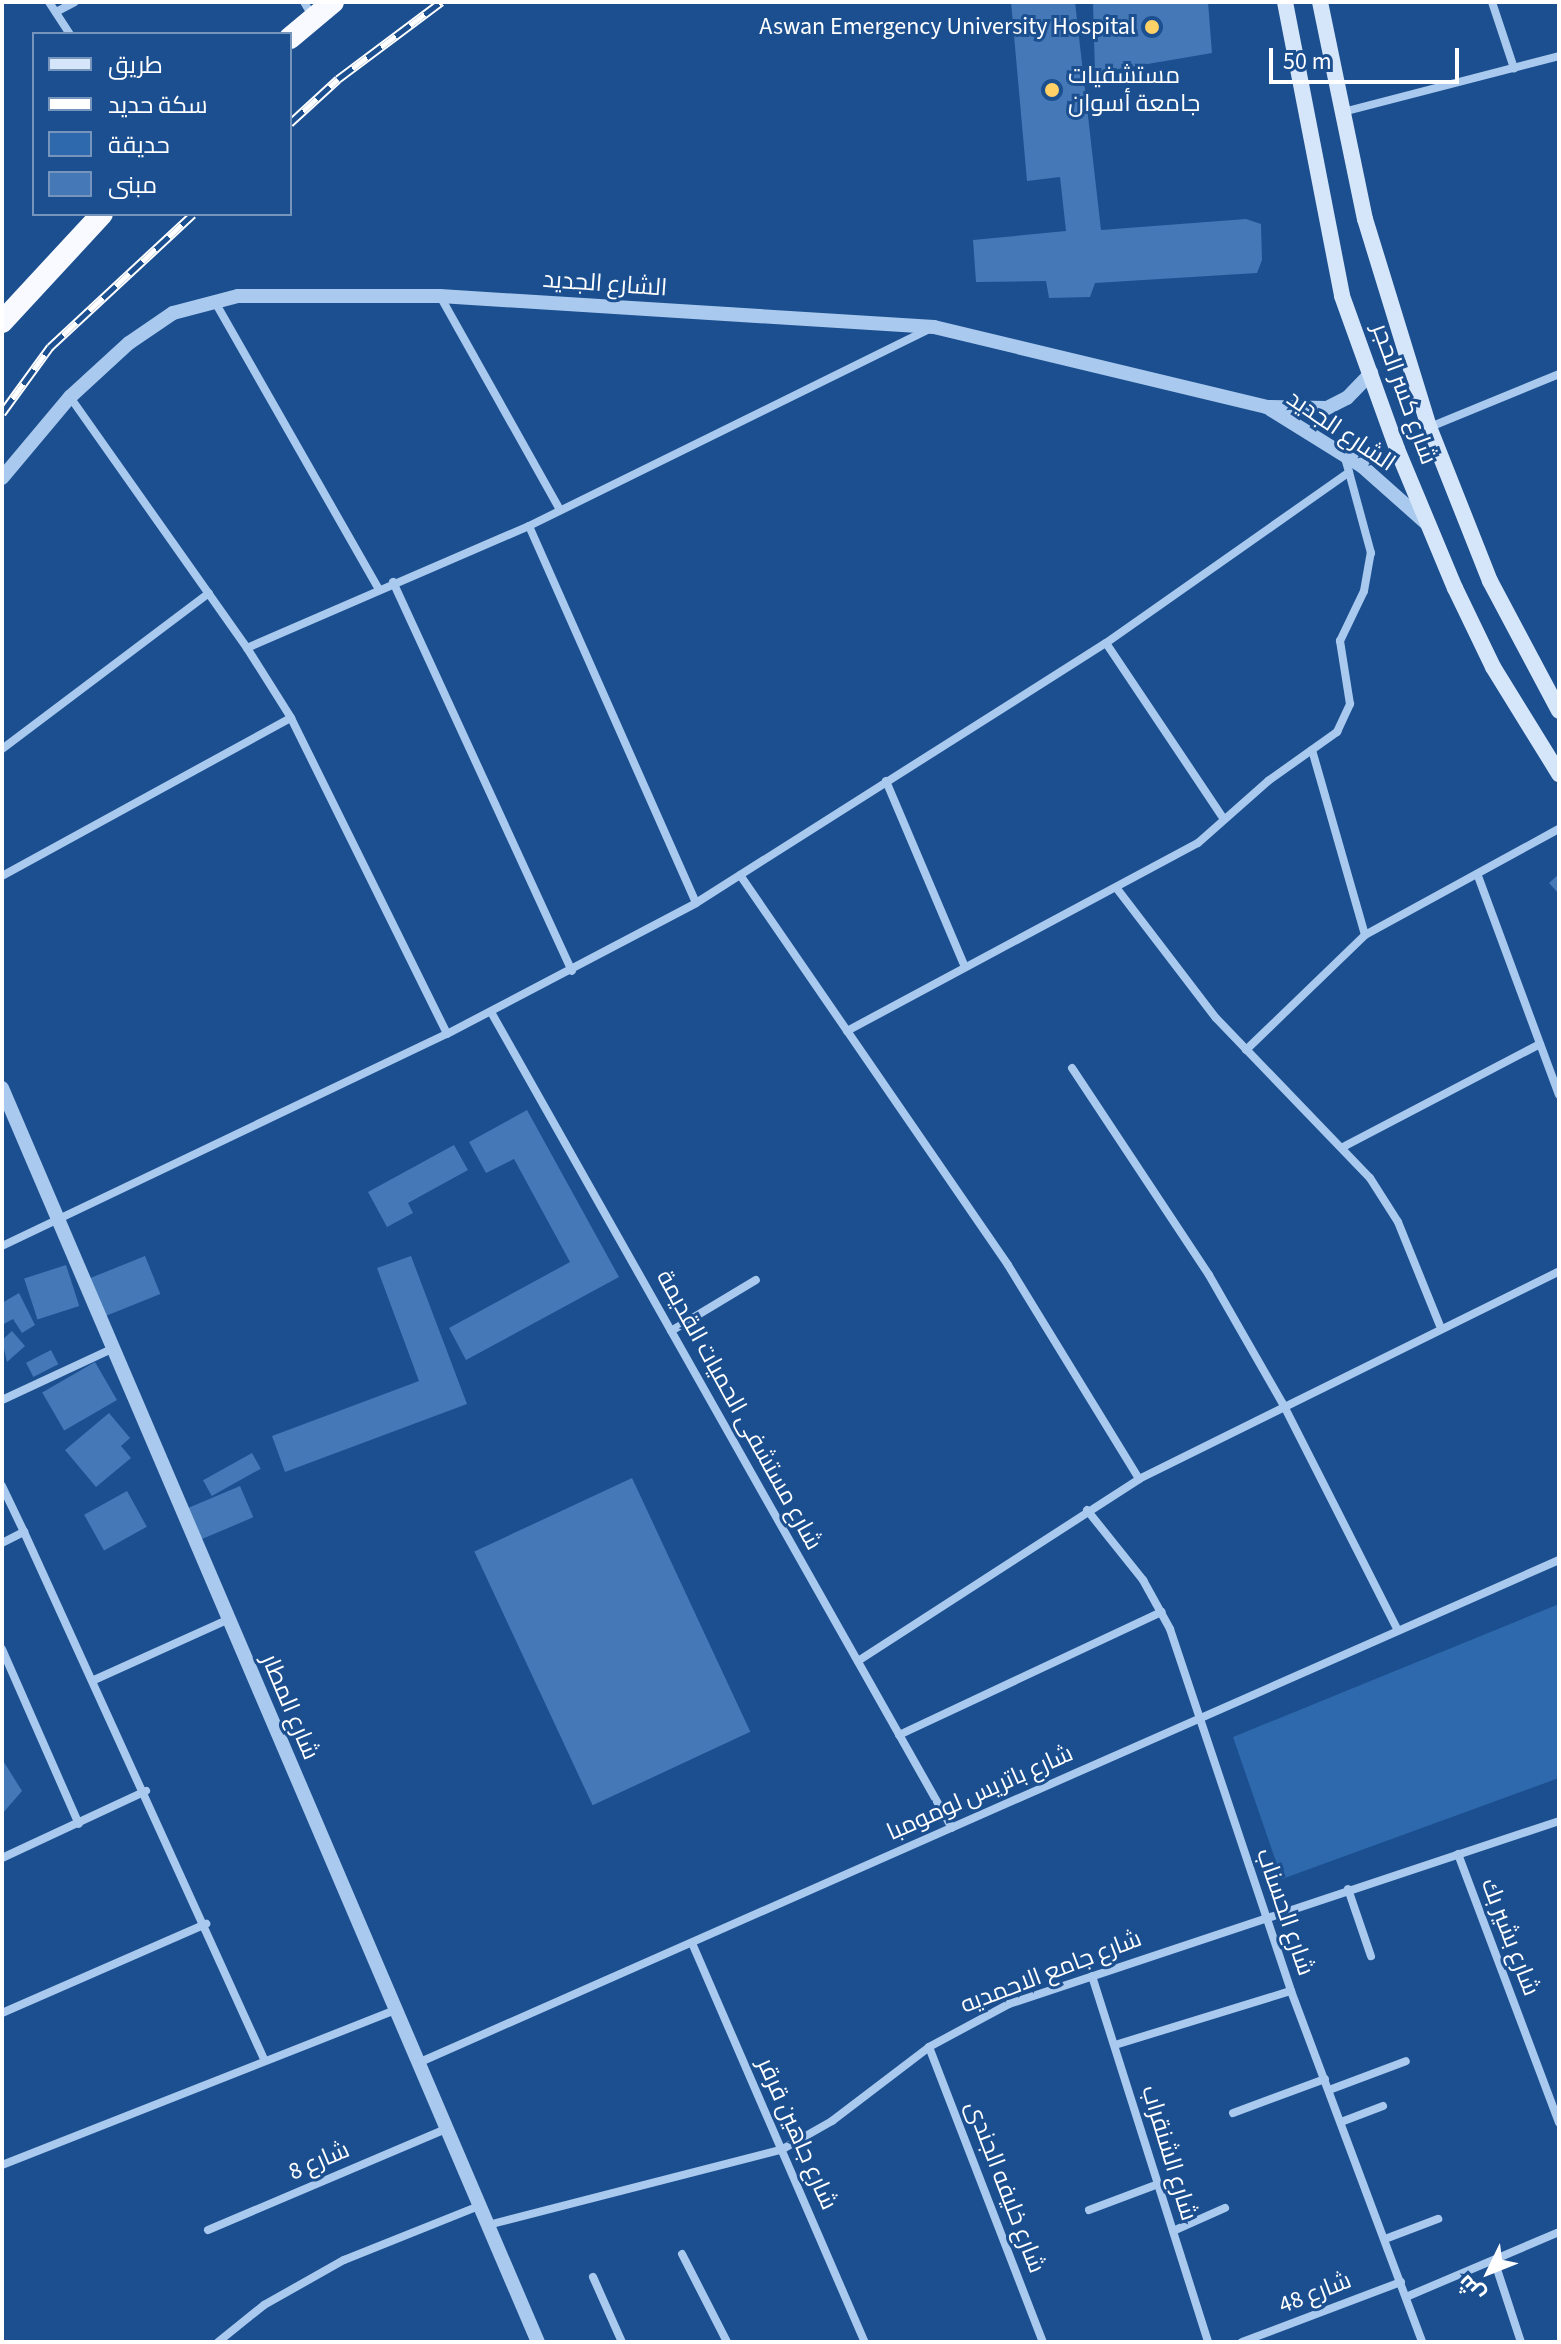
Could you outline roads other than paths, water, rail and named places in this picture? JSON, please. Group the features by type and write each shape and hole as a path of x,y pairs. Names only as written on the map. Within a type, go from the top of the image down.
{"highway":[{"path":"292,35 308,10 333,2"},
{"path":"2,322 100,216"}],"main road":[{"name":"شارع كسر الحجر","path":"1285,2 1342,296 1426,523 1493,667 1559,774"},
{"name":"شارع كسر الحجر","path":"1320,2 1365,219 1429,427 1490,581 1559,711"}],"street":[{"path":"49,2 69,32"},
{"path":"56,12 75,2"},
{"path":"1492,2 1514,68"},
{"path":"1341,112 1559,56"},
{"name":"الشارع الجديد","path":"2,478 70,397 129,343 173,313 215,301 278,293 440,296 934,327 1266,407 1327,408 1347,398 1371,373"},
{"path":"440,296 560,510"},
{"path":"215,301 379,589"},
{"path":"247,648 393,582 529,526 934,327"},
{"path":"1429,427 1557,374 1559,386"},
{"path":"70,397 247,648 291,718 447,1034"},
{"name":"الشارع الجديد","path":"1266,407 1343,454 1426,523"},
{"path":"847,1031 964,965 1118,890 1198,843 1346,721 1350,704 1340,641 1369,572 1366,526 1343,454"},
{"path":"2,1246 447,1034 572,971 696,903 1106,643 1349,472"},
{"path":"529,526 696,903"},
{"path":"393,582 572,971"},
{"path":"2,749 209,593"},
{"path":"1106,643 1224,819"},
{"path":"2,876 291,718"},
{"path":"1312,750 1365,935"},
{"path":"886,781 964,965"},
{"path":"1246,1050 1365,935 1478,876 1559,829"},
{"path":"740,875 1008,1265 1139,1479"},
{"path":"1478,876 1559,1095"},
{"path":"1118,890 1216,1018 1343,1147 1398,1222 1440,1326"},
{"name":"شارع مستشفى الحميات القديمة","path":"491,1012 952,1828"},
{"path":"1343,1147 1540,1044"},
{"path":"1072,1068 1209,1275 1283,1404 1398,1631"},
{"name":"شارع المطار","path":"4,1097 59,1219 538,2342"},
{"path":"858,1661 1139,1479 1440,1326 1559,1271"},
{"path":"671,1331 756,1280"},
{"path":"2,1400 114,1348"},
{"path":"2,1486 146,1791 264,2059"},
{"name":"شارع الحسناب","path":"1087,1510 1162,1612 1196,1720 1291,1991 1422,2342"},
{"path":"2,1543 24,1532"},
{"name":"شارع باتريس لومومبا","path":"418,2063 1559,1560"},
{"path":"899,1735 1162,1612"},
{"path":"94,1680 229,1619"},
{"path":"2,1649 79,1824"},
{"path":"2,1858 146,1791"},
{"name":"شارع جامع الاحمديه","path":"487,2226 781,2150 832,2121 929,2047 1009,2004 1559,1821"},
{"name":"شارع بشير بك","path":"1458,1854 1559,2123"},
{"path":"1348,1889 1371,1956"},
{"path":"2,2013 206,1924"},
{"name":"شارع جاهين قرقر","path":"692,1943 862,2341"},
{"name":"شارع الشنقراب","path":"1092,1976 1208,2342"},
{"path":"1115,2045 1291,1991"},
{"path":"2,2165 264,2059 395,2010"},
{"name":"شارع خليفه الجندى","path":"929,2047 1043,2342"},
{"path":"1329,2090 1406,2061"},
{"path":"1233,2113 1325,2079"},
{"path":"1341,2122 1383,2106"},
{"name":"شارع 8","path":"208,2230 446,2129"},
{"path":"1089,2210 1158,2184"},
{"path":"218,2342 264,2305 344,2260 479,2206"},
{"path":"1173,2231 1225,2208"},
{"path":"1385,2239 1438,2219"},
{"path":"1406,2297 1559,2232"},
{"path":"682,2254 727,2342"},
{"path":"1494,2260 1521,2342"},
{"path":"593,2277 622,2342"},
{"name":"شارع 48","path":"1242,2342 1401,2282"}],"railway":[{"path":"292,121 338,79 441,2"},
{"path":"2,413 50,347 191,216"}],"place":[{"name":"Aswan Emergency University Hospital","path":"1152,27"},
{"name":"مستشفيات جامعة أسوان","path":"1052,90"}]}
